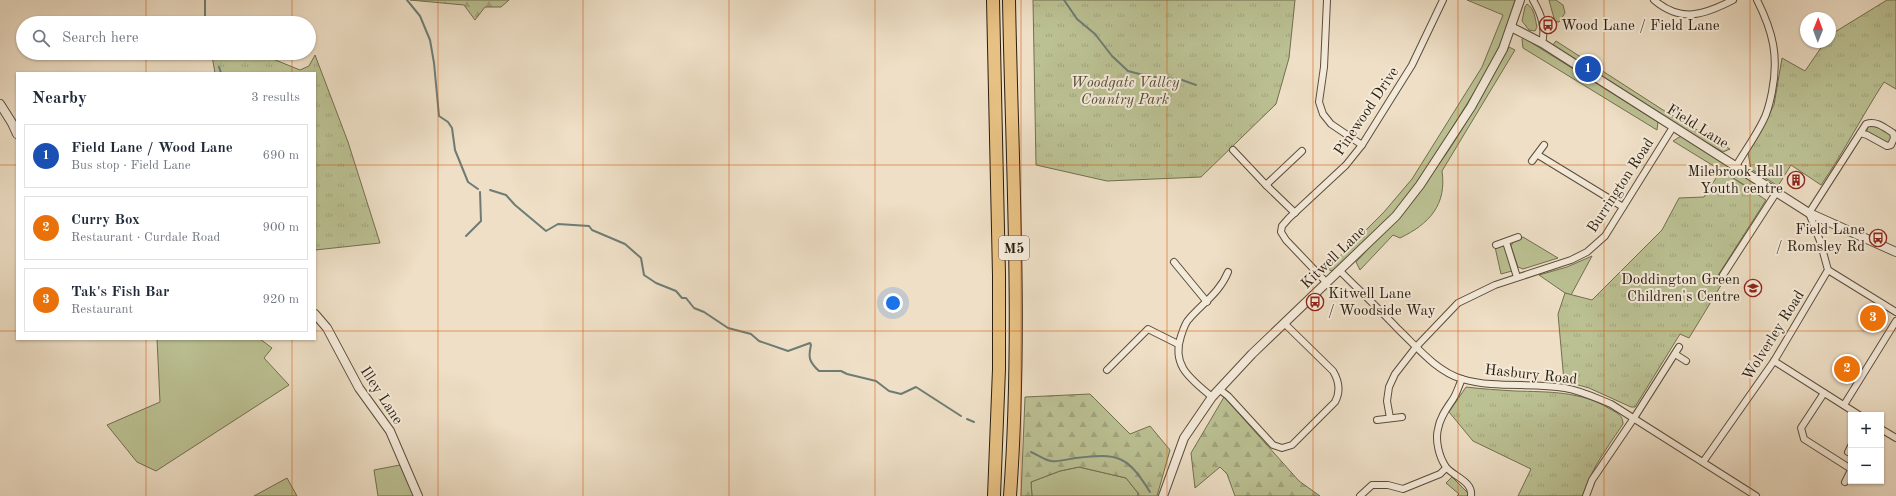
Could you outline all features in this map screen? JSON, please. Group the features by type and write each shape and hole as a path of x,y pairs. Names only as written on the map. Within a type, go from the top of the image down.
{"highway":[{"name":"M5","path":"993,0 999,275 994,496"},
{"name":"M5","path":"1009,0 1015,308 1013,450 1010,496"},
{"path":"986,496 997,390"},
{"path":"1013,450 1013,496"}],"street":[{"path":"1327,0 1324,66 1319,102 1323,114 1330,124 1362,145"},
{"name":"Pinewood Drive","path":"1327,282 1286,240 1281,232 1282,226 1346,165 1362,145 1412,65 1442,0"},
{"name":"Kitwell Lane","path":"1163,496 1184,438 1212,397 1284,323 1396,216 1420,185 1471,107 1503,49 1520,0"},
{"path":"1533,0 1543,23 1544,32 1542,43"},
{"path":"1654,0 1676,14 1694,15 1733,0"},
{"path":"1736,166 1764,120 1770,104 1774,81 1776,60 1773,40 1768,21 1758,0"},
{"name":"Field Lane","path":"1511,27 1542,43 1808,213 1896,252"},
{"path":"0,104 16,132"},
{"path":"1860,134 1867,135 1887,146 1891,145 1894,138 1894,133 1876,123 1871,122 1866,124 1808,213 1820,241 1828,270 1896,312"},
{"name":"Burrington Road","path":"1390,418 1387,401 1389,387 1395,374 1416,347 1458,303 1477,292 1517,277 1572,260 1587,252 1605,236 1673,127"},
{"path":"1532,161 1544,145"},
{"path":"1233,150 1295,213"},
{"path":"1266,185 1302,151"},
{"path":"1538,155 1623,207"},
{"path":"1723,275 1776,193"},
{"path":"1496,245 1518,237"},
{"path":"1506,242 1517,277"},
{"path":"1174,262 1207,302"},
{"name":"Wolverley Road","path":"1703,462 1774,361 1828,270"},
{"name":"Hasbury Road","path":"1340,271 1436,365 1462,379 1508,386 1565,388 1586,393 1605,401 1634,418 1753,495"},
{"path":"1212,397 1184,372 1179,359 1178,344 1187,320 1207,302 1223,284 1228,272"},
{"name":"Illey Lane","path":"316,315 330,333 359,388 390,431 418,496"},
{"path":"1844,405 1896,321"},
{"path":"1219,389 1228,396 1273,445 1282,448 1292,445 1335,402 1338,396 1339,386 1333,371 1284,323"},
{"path":"1107,370 1148,329 1178,344"},
{"path":"1586,496 1592,480 1634,418 1679,346"},
{"path":"1675,354 1686,361"},
{"path":"1774,361 1854,412"},
{"path":"1462,379 1454,398 1444,411 1438,428 1437,439 1438,448 1446,468 1469,485 1471,496"},
{"path":"1824,393 1801,428 1804,439 1848,468"},
{"path":"1377,420 1402,417"},
{"path":"1884,431 1896,438"},
{"path":"1360,496 1372,485 1388,485 1403,489 1440,474 1446,468"},
{"path":"1845,482 1848,476"}],"green space":[{"path":"410,0 509,0 501,7 485,7 475,20 464,5"},
{"name":"Woodgate Valley Country Park","path":"1033,0 1295,0 1289,58 1276,104 1201,177 1107,181 1036,165"},
{"path":"1467,0 1515,0 1502,41 1485,75 1425,171 1397,209 1336,269 1332,271 1327,269 1384,212 1412,179 1482,67 1503,15"},
{"path":"1549,0 1556,0 1563,5 1565,13 1559,22 1555,22"},
{"path":"1887,0 1896,0 1896,89 1884,82 1821,185 1791,165 1778,186 1751,169 1748,153 1774,105 1782,58 1805,71 1821,48 1836,48 1836,31"},
{"path":"1527,4 1530,6 1534,14 1537,27 1535,31 1529,30 1522,21"},
{"path":"1524,38 1658,122 1657,130 1523,48 1522,39"},
{"path":"1556,41 1663,110 1730,149 1723,152 1683,129 1552,46"},
{"path":"1509,47 1515,50 1442,171 1442,194 1434,212 1420,226 1400,238 1393,235 1360,270 1356,262 1398,216 1447,153 1466,123"},
{"path":"316,58 348,142 380,243 316,250 316,72 215,72 213,60 275,60 300,70 309,66 312,60 316,60"},
{"path":"1872,124 1892,134 1893,136 1889,142 1885,143 1867,132 1867,127"},
{"path":"1681,136 1759,185 1756,192 1673,141"},
{"path":"1721,170 1766,200 1717,277 1723,282 1689,338 1680,334 1635,407 1631,407 1589,388 1564,381 1558,314 1565,293 1592,300 1662,230 1679,198 1704,197"},
{"path":"1523,237 1558,258 1523,269 1518,267 1511,246 1513,242"},
{"path":"1502,245 1505,246 1513,269 1512,271 1501,274 1495,247"},
{"path":"1592,256 1571,295 1565,293 1539,275 1567,267"},
{"path":"157,340 261,340 272,348 264,358 289,385 156,471 137,462 107,425 160,402"},
{"path":"1466,387 1509,391 1552,392 1576,396 1599,403 1615,412 1621,416 1623,424 1594,469 1589,479 1584,496 1518,496 1531,469 1473,441 1449,412"},
{"path":"1090,394 1130,434 1150,426 1170,450 1157,496 1138,496 1138,493 1126,478 1079,467 1060,471 1031,482 1032,496 1021,496 1025,397"},
{"path":"1224,397 1299,481 1320,496 1235,496 1227,474 1220,467 1195,488 1191,453"},
{"path":"400,465 414,496 378,496 374,470"},
{"path":"1079,467 1126,478 1138,493 1138,496 1032,496 1031,482 1060,471"},
{"path":"1452,477 1469,494 1469,496 1457,496 1459,494 1446,483"},
{"path":"287,478 297,496 254,496"}],"waterway":[{"path":"205,0 205,16"},
{"path":"407,0 420,16 430,40 434,63 439,116 448,122 452,128 455,150 468,182 478,189"},
{"path":"1064,0 1077,19 1095,34 1112,56 1128,71 1147,76 1182,80 1196,85"},
{"path":"219,67 221,72"},
{"path":"490,190 506,195 515,205 546,231 558,224 589,226 592,230 625,244 641,258 644,275 656,283 676,291 682,298 686,298 694,308 704,312 728,328 751,334 759,341 788,351 810,343 810,359 819,371 841,371 847,374 876,381 889,391 901,394 916,387 961,416"},
{"path":"466,236 481,221 480,192"},
{"path":"967,419 974,422"},
{"path":"1031,452 1051,461 1102,456 1120,459 1135,470 1150,492"}],"place":[{"name":"Wood Lane / Field Lane","path":"1548,25"},
{"name":"Field Lane / Wood Lane","path":"1588,69"},
{"name":"Milebrook Hall Youth centre","path":"1796,180"},
{"name":"Field Lane / Romsley Rd","path":"1878,238"},
{"name":"Doddington Green Children's Centre","path":"1753,288"},
{"name":"Kitwell Lane / Woodside Way","path":"1315,302"},
{"name":"Tak's Fish Bar","path":"1873,318"},
{"name":"Curry Box","path":"1847,369"}]}
